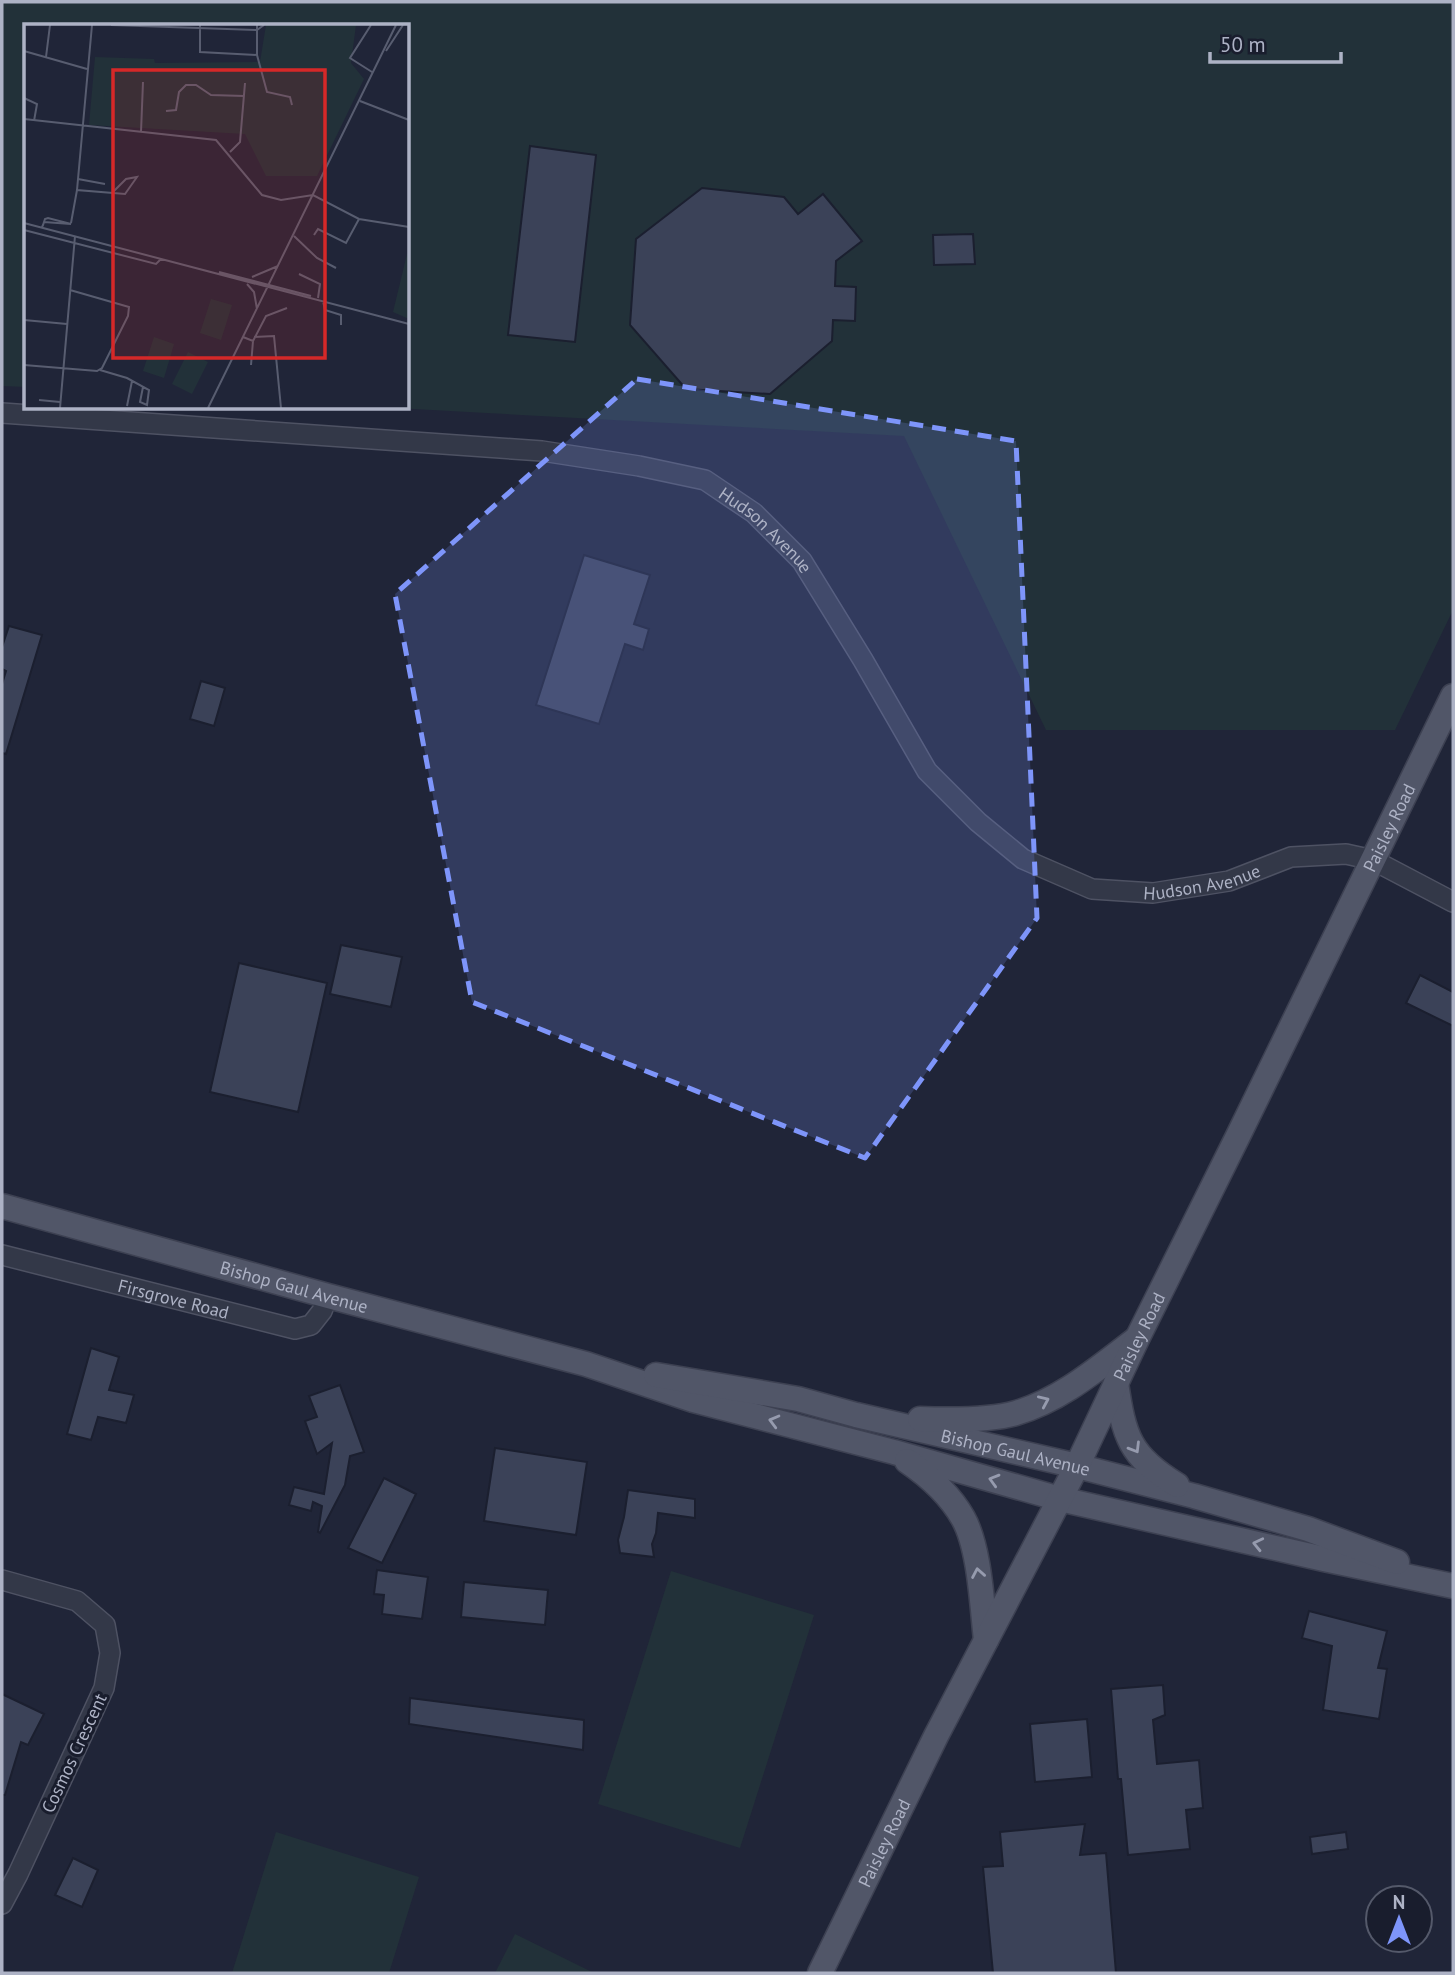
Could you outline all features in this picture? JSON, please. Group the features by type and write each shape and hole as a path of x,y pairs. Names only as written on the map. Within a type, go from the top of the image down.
{"main road":[{"name":"Paisley Road","path":"820,1973 936,1736 1077,1466 1453,696"},
{"name":"Bishop Gaul Avenue","path":"2,1206 586,1364 693,1399 1060,1499 1444,1584"},
{"path":"856,1415 945,1420 1015,1413 1077,1384 1137,1339"},
{"name":"Bishop Gaul Avenue","path":"586,1364 798,1399 1077,1466 1194,1496 1320,1533 1388,1558 1444,1584"},
{"path":"1116,1383 1122,1421 1142,1460 1194,1496"},
{"path":"894,1452 923,1472 942,1490 964,1519 979,1578 986,1640"}],"street":[{"name":"Hudson Avenue","path":"2,413 542,451 639,466 705,480 754,513 802,561 927,771 978,822 1023,859 1092,889 1153,893 1230,881 1291,858 1346,854 1373,860 1453,902"},
{"name":"Firsgrove Road","path":"2,1255 295,1329 311,1325 322,1311 328,1296"},
{"name":"Cosmos Crescent","path":"2,1580 77,1601 105,1625 110,1653 104,1688 2,1904"}],"highlighted area":[{"path":"637,379 1016,441 1037,918 865,1158 472,1002 395,594"}],"shaded area":[{"path":"2,2 1453,2 1453,610 1395,730 1046,730 904,436 410,409 410,24 24,24 24,387 2,386"},
{"path":"671,1571 814,1615 740,1848 598,1804"},
{"path":"276,1832 419,1877 389,1973 232,1973"},
{"path":"515,1934 594,1973 495,1973"}],"building":[{"path":"530,146 596,155 575,342 508,335"},
{"path":"702,188 784,197 798,214 823,194 862,241 836,261 835,286 856,287 855,321 833,320 832,341 770,394 686,389 630,325 636,239"},
{"path":"973,234 975,264 934,265 933,235"},
{"path":"584,555 650,575 634,624 649,629 643,650 625,644 599,724 536,705"},
{"path":"9,626 42,635 6,754 2,753 2,684 6,671 2,669 2,647"},
{"path":"201,681 225,688 214,726 190,719"},
{"path":"341,945 402,957 391,1007 330,994"},
{"path":"239,963 327,983 298,1112 210,1092"},
{"path":"1420,975 1453,992 1453,1026 1406,1003"},
{"path":"91,1348 119,1357 109,1390 134,1395 126,1423 98,1417 91,1440 67,1434"},
{"path":"340,1385 364,1452 350,1456 345,1485 320,1533 322,1506 313,1502 311,1511 289,1505 294,1487 324,1494 332,1443 317,1454 305,1421 317,1417 309,1396"},
{"path":"495,1448 587,1462 576,1535 484,1521"},
{"path":"384,1478 416,1494 382,1563 348,1548"},
{"path":"628,1490 695,1499 695,1518 658,1513 652,1544 654,1557 620,1553 618,1540"},
{"path":"377,1570 428,1577 422,1619 382,1614 384,1595 374,1594"},
{"path":"464,1582 548,1590 545,1625 461,1617"},
{"path":"1309,1611 1387,1631 1378,1668 1387,1669 1379,1719 1323,1710 1332,1646 1302,1638"},
{"path":"1163,1685 1165,1715 1153,1720 1157,1764 1199,1760 1203,1808 1186,1810 1190,1849 1128,1855 1121,1779 1118,1779 1111,1689"},
{"path":"2,1694 44,1714 28,1745 21,1742 5,1795 2,1795"},
{"path":"410,1698 584,1720 583,1750 409,1724"},
{"path":"1087,1719 1092,1777 1035,1782 1030,1724"},
{"path":"1085,1824 1080,1855 1106,1853 1116,1973 993,1973 983,1867 1003,1866 1000,1832"},
{"path":"1346,1832 1348,1849 1312,1854 1310,1837"},
{"path":"73,1858 98,1870 82,1907 55,1895"}]}
